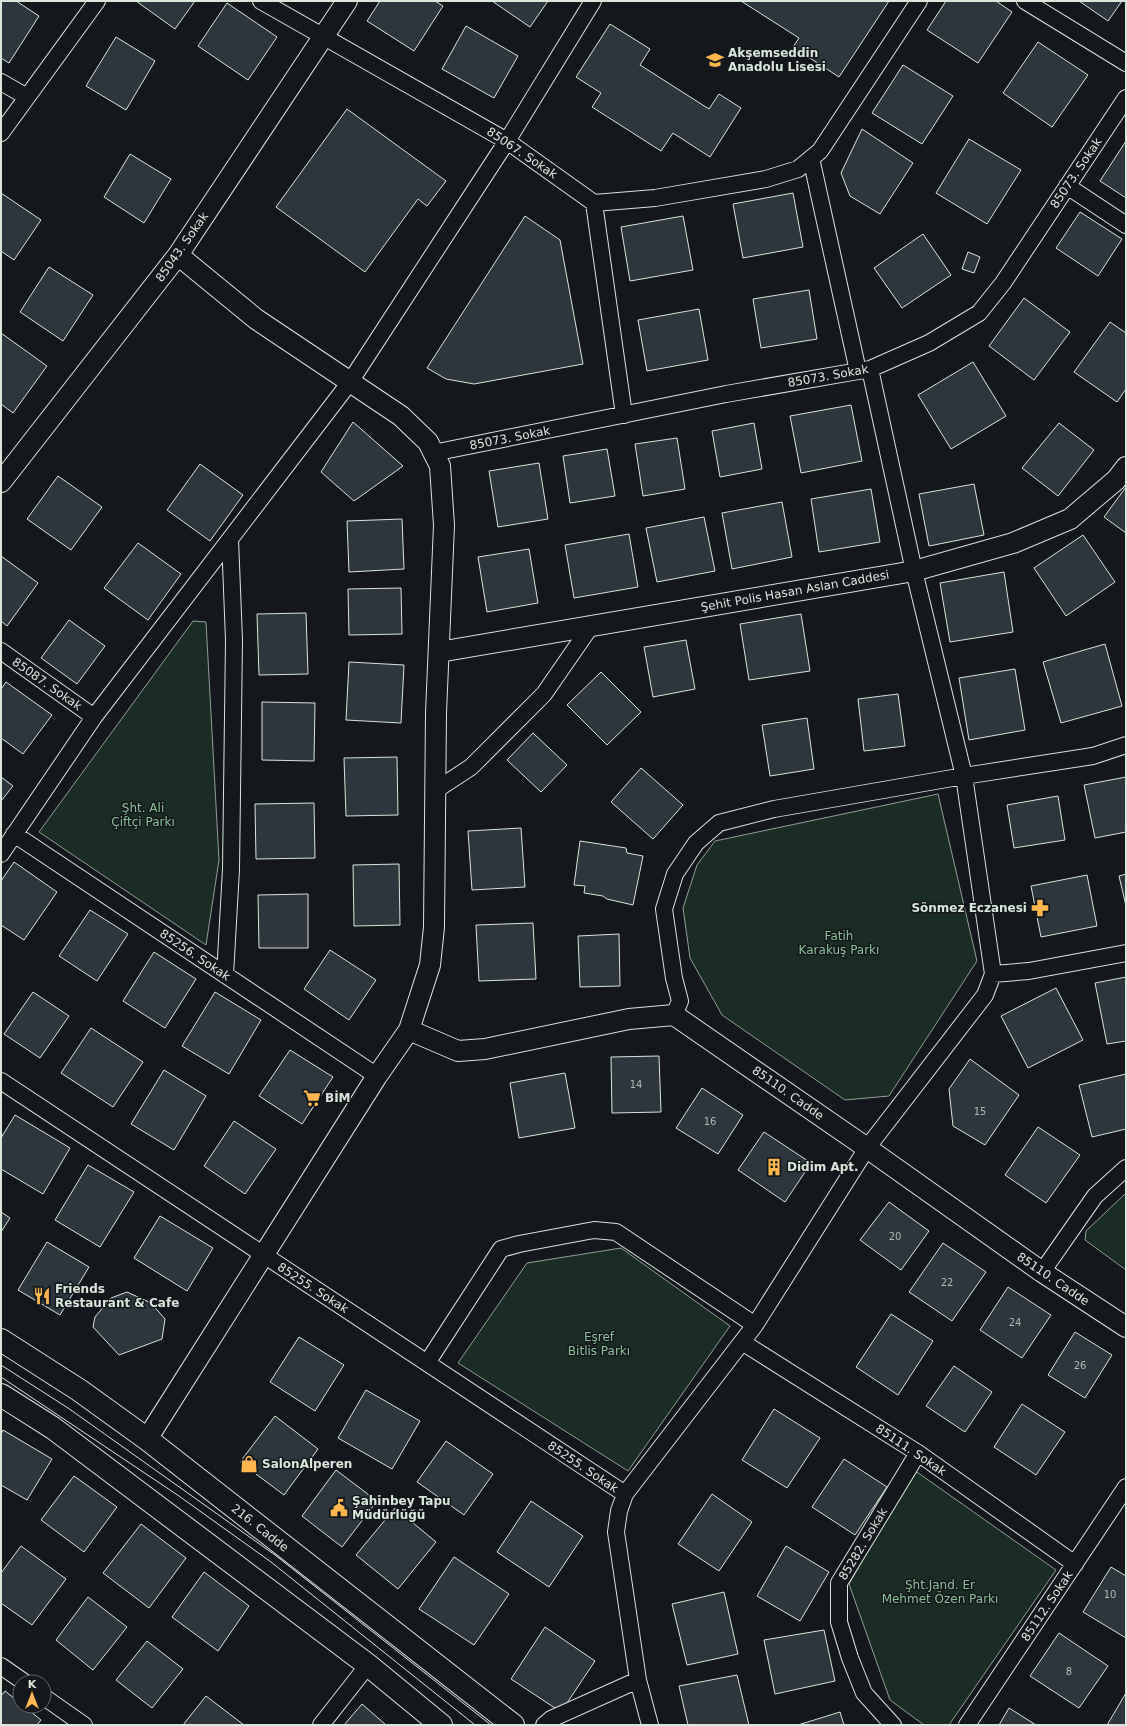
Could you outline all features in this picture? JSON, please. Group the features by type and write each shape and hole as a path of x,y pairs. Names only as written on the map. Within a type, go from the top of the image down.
{"main road":[{"name":"216. Cadde","path":"1,1340 79,1390 147,1439 512,1725"},
{"path":"1,1395 53,1428 368,1665 441,1725"}],"street":[{"path":"1,133 97,1"},
{"name":"85067. Sokak","path":"261,1 507,141 594,203"},
{"name":"85043. Sokak","path":"1,482 7,462 178,255 347,1"},
{"path":"1,854 94,717 350,382 507,141 593,1"},
{"path":"624,414 594,203 655,198 766,179 798,169 820,150 919,1"},
{"path":"1025,1 1126,63"},
{"path":"1,82 27,97"},
{"name":"85073. Sokak","path":"433,453 726,394 864,370 930,343 979,313 1003,283 1126,98"},
{"path":"650,1725 638,1680 616,1532 618,1511 625,1494 755,1326 867,1148 985,995 993,974 964,776 811,158"},
{"path":"1067,186 1126,225"},
{"path":"147,1439 376,1076 408,1030 430,965 434,934 436,871 436,713 444,525 440,466 428,442 401,416 256,319 178,255"},
{"name":"Şehit Polis Hasan Aslan Caddesi","path":"439,652 914,571 1013,543 1070,519 1116,480 1126,467"},
{"path":"225,975 231,868 234,640 230,539"},
{"path":"436,790 471,767 544,694 591,626"},
{"name":"85087. Sokak","path":"1,651 94,717"},
{"path":"408,1030 458,1051 485,1049 629,1019 674,1015 680,1001 674,978 664,909 675,874 696,843 719,823 774,809 964,776 1093,756 1126,745"},
{"name":"85256. Sokak","path":"14,834 376,1076"},
{"path":"993,974 1029,970 1126,953"},
{"name":"85110. Cadde","path":"674,1015 867,1148 1042,1272 1126,1326"},
{"name":"85255. Sokak","path":"1,1081 263,1256 625,1494"},
{"path":"1042,1272 1095,1196 1126,1168"},
{"path":"427,1363 502,1249 520,1244 594,1230 616,1232 755,1326"},
{"name":"85111. Sokak","path":"742,1342 918,1453 1075,1564"},
{"name":"85282. Sokak","path":"893,1725 864,1693 850,1658 839,1622 839,1583 918,1453"},
{"name":"85112. Sokak","path":"967,1725 1126,1487"},
{"path":"321,1725 368,1665"},
{"path":"1,1666 12,1674"},
{"path":"544,1725 551,1719 638,1680"},
{"path":"52,1703 84,1725"}],"green space":[{"name":"Şht. Ali Çiftçi Parkı","path":"193,621 206,622 219,860 206,945 39,832"},
{"name":"Fatih Karakuş Parkı","path":"938,794 977,961 889,1096 845,1100 722,1015 690,958 683,908 697,865 715,841"},
{"path":"1126,1193 1126,1270 1085,1240 1086,1231"},
{"name":"Eşref Bitlis Parkı","path":"621,1248 730,1326 628,1471 458,1363 527,1263"},
{"name":"Şht.Jand. Er Mehmet Özen Parkı","path":"914,1470 1056,1570 949,1725 924,1725 890,1700 849,1584"}],"building":[{"path":"1,1 16,1 39,16 9,63 1,58"},
{"path":"136,1 195,1 175,29"},
{"path":"380,1 435,1 443,6 414,51 367,21"},
{"path":"492,1 548,1 530,27"},
{"path":"741,1 889,1 839,77 793,47 799,38"},
{"path":"946,1 996,1 1012,12 978,63 927,30"},
{"path":"1079,1 1122,1 1108,21"},
{"path":"227,3 277,37 248,80 198,46"},
{"path":"610,24 650,49 640,65 709,109 719,94 741,108 710,157 673,133 661,151 592,107 601,93 576,77"},
{"path":"466,26 518,56 494,98 442,69"},
{"path":"116,37 155,61 126,110 86,86"},
{"path":"1038,42 1088,75 1052,127 1003,93"},
{"path":"903,65 953,96 922,144 872,113"},
{"path":"347,109 446,181 427,206 418,199 365,272 276,207"},
{"path":"862,129 913,163 880,214 850,196 841,173"},
{"path":"969,139 1021,170 987,224 936,193"},
{"path":"1126,141 1126,198 1100,181"},
{"path":"130,154 171,179 144,223 104,197"},
{"path":"1,193 41,220 14,260 1,251"},
{"path":"793,193 803,247 743,258 733,204"},
{"path":"1080,212 1122,239 1098,276 1056,248"},
{"path":"525,216 560,240 583,364 474,384 446,379 427,368"},
{"path":"683,216 693,270 630,281 621,227"},
{"path":"923,234 951,275 902,308 874,268"},
{"path":"968,252 980,257 974,273 962,269"},
{"path":"49,267 93,295 63,341 20,312"},
{"path":"809,290 817,339 761,348 753,299"},
{"path":"1024,298 1070,332 1034,380 989,346"},
{"path":"699,309 708,360 647,371 638,320"},
{"path":"1110,322 1126,333 1126,389 1117,402 1074,372"},
{"path":"1,333 47,366 13,413 1,404"},
{"path":"973,362 1006,416 951,449 918,395"},
{"path":"851,405 862,461 801,473 790,416"},
{"path":"353,422 403,466 354,501 321,472"},
{"path":"754,423 762,469 720,477 712,431"},
{"path":"1059,423 1094,450 1058,496 1022,468"},
{"path":"677,438 685,489 643,496 635,444"},
{"path":"607,449 615,496 570,503 563,456"},
{"path":"539,463 548,519 498,527 489,471"},
{"path":"200,464 243,495 210,541 167,510"},
{"path":"58,476 102,507 71,550 27,519"},
{"path":"974,484 984,535 929,546 919,494"},
{"path":"1126,487 1126,533 1104,517"},
{"path":"871,489 880,542 819,552 811,499"},
{"path":"782,502 792,557 732,569 722,513"},
{"path":"704,517 715,571 657,582 646,528"},
{"path":"402,519 404,569 349,572 347,521"},
{"path":"629,534 638,587 574,598 565,545"},
{"path":"1083,535 1115,582 1066,616 1034,568"},
{"path":"138,543 181,574 148,620 104,588"},
{"path":"529,549 538,603 487,612 478,557"},
{"path":"1,556 38,583 7,626 1,621"},
{"path":"1004,572 1013,632 950,642 940,583"},
{"path":"401,588 402,634 349,635 348,589"},
{"path":"306,613 308,674 259,675 257,614"},
{"path":"801,614 810,671 749,680 740,624"},
{"path":"69,620 105,646 77,684 41,658"},
{"path":"686,640 695,689 653,697 644,647"},
{"path":"1105,644 1122,706 1061,723 1043,662"},
{"path":"349,662 404,665 401,723 346,720"},
{"path":"1015,669 1025,730 969,740 959,678"},
{"path":"601,672 641,712 607,745 567,705"},
{"path":"6,682 52,715 23,754 1,738 1,689"},
{"path":"898,694 905,746 864,751 858,699"},
{"path":"262,702 315,703 314,761 262,760"},
{"path":"807,718 814,769 770,776 762,725"},
{"path":"533,733 567,765 541,792 507,760"},
{"path":"397,757 398,815 346,816 344,758"},
{"path":"641,768 683,805 653,839 611,802"},
{"path":"1,777 13,786 1,801"},
{"path":"1126,777 1126,832 1095,838 1084,785"},
{"path":"1058,796 1065,840 1014,848 1007,805"},
{"path":"314,803 315,858 256,859 255,804"},
{"path":"521,828 525,887 472,890 468,831"},
{"path":"580,841 626,848 627,853 643,856 633,905 607,899 603,896 584,893 585,886 574,885"},
{"path":"14,862 57,892 24,940 1,925 1,881"},
{"path":"399,864 400,925 354,926 353,865"},
{"path":"1126,874 1126,906 1119,876"},
{"path":"1087,875 1097,926 1041,937 1031,886"},
{"path":"308,894 308,948 259,948 258,895"},
{"path":"90,910 128,934 97,981 59,956"},
{"path":"533,923 536,979 479,981 476,925"},
{"path":"619,934 620,986 580,987 578,936"},
{"path":"330,950 376,980 349,1020 304,989"},
{"path":"154,952 196,979 165,1028 123,1001"},
{"path":"1126,977 1126,1041 1107,1044 1095,983"},
{"path":"1056,988 1083,1040 1028,1068 1001,1016"},
{"path":"33,992 69,1016 40,1058 4,1034"},
{"path":"215,992 261,1020 229,1074 182,1046"},
{"path":"91,1028 143,1062 113,1107 61,1073"},
{"path":"290,1050 333,1077 302,1124 259,1096"},
{"path":"659,1056 661,1112 612,1113 611,1057"},
{"path":"970,1059 1019,1095 985,1145 953,1126 949,1089"},
{"path":"164,1070 206,1096 174,1150 131,1124"},
{"path":"565,1073 575,1128 519,1138 510,1083"},
{"path":"1126,1074 1126,1129 1092,1137 1079,1085"},
{"path":"702,1088 743,1115 718,1154 676,1128"},
{"path":"15,1115 70,1148 43,1194 1,1169 1,1138"},
{"path":"234,1121 276,1149 245,1194 204,1166"},
{"path":"1038,1127 1080,1155 1046,1203 1005,1175"},
{"name":"Didim Apt.","path":"764,1132 811,1163 785,1202 738,1170"},
{"path":"88,1165 134,1192 100,1247 55,1220"},
{"path":"889,1202 929,1231 901,1270 860,1240"},
{"path":"1,1212 10,1218 1,1232"},
{"path":"160,1216 213,1248 187,1291 134,1258"},
{"path":"47,1242 89,1267 60,1315 18,1290"},
{"path":"943,1243 986,1272 952,1321 909,1292"},
{"path":"1008,1287 1051,1315 1022,1358 980,1330"},
{"path":"127,1292 151,1303 165,1319 162,1339 119,1355 93,1327 95,1317 111,1298"},
{"path":"891,1314 933,1341 898,1395 856,1367"},
{"path":"1075,1332 1112,1355 1085,1398 1048,1375"},
{"path":"299,1337 344,1365 315,1411 270,1382"},
{"path":"954,1366 992,1392 965,1432 926,1406"},
{"path":"366,1390 420,1421 392,1469 338,1438"},
{"path":"1022,1404 1065,1432 1036,1475 994,1447"},
{"path":"774,1409 820,1438 787,1488 742,1460"},
{"path":"275,1416 318,1449 284,1495 240,1462"},
{"path":"3,1430 52,1459 27,1500 1,1485 1,1434"},
{"path":"446,1441 493,1474 464,1515 417,1482"},
{"path":"844,1459 887,1487 855,1535 812,1507"},
{"name":"Şahinbey Tapu Müdürlüğü","path":"336,1470 377,1501 342,1547 302,1516"},
{"path":"74,1476 117,1507 84,1552 41,1520"},
{"path":"712,1494 752,1522 719,1571 678,1544"},
{"path":"531,1501 583,1536 549,1587 497,1552"},
{"path":"395,1508 436,1542 398,1589 356,1555"},
{"path":"141,1524 186,1558 149,1608 103,1573"},
{"path":"21,1546 66,1579 32,1625 1,1603 1,1573"},
{"path":"786,1546 829,1572 800,1621 757,1596"},
{"path":"454,1557 509,1594 474,1645 419,1609"},
{"path":"1111,1567 1126,1576 1126,1638 1083,1612"},
{"path":"204,1572 249,1606 218,1651 172,1617"},
{"path":"724,1592 738,1654 687,1665 672,1604"},
{"path":"88,1597 127,1627 93,1670 56,1640"},
{"path":"545,1627 595,1661 561,1712 511,1679"},
{"path":"824,1630 835,1681 775,1694 764,1640"},
{"path":"1059,1633 1108,1666 1079,1708 1030,1676"},
{"path":"147,1641 183,1669 152,1708 116,1680"},
{"path":"737,1675 749,1725 688,1725 679,1686"},
{"path":"5,1691 12,1697 12,1714 34,1714 41,1720 37,1725 1,1725 1,1696"},
{"path":"1126,1693 1126,1725 1107,1725"},
{"path":"206,1696 244,1725 183,1725"},
{"path":"362,1704 386,1725 344,1725"},
{"path":"1009,1708 1036,1725 999,1725"},
{"path":"840,1712 844,1725 798,1725"}],"tram line":[{"path":"1,1365 68,1408 275,1555 491,1725"},
{"path":"1,1377 179,1496 271,1562 475,1725"}],"place":[{"name":"Akşemseddin Anadolu Lisesi","path":"715,60"},
{"name":"Sönmez Eczanesi","path":"1040,908"},
{"name":"BİM","path":"312,1098"},
{"name":"Didim Apt.","path":"774,1167"},
{"name":"Friends Restaurant & Cafe","path":"42,1296"},
{"name":"SalonAlperen","path":"249,1464"},
{"name":"Şahinbey Tapu Müdürlüğü","path":"339,1508"}]}
